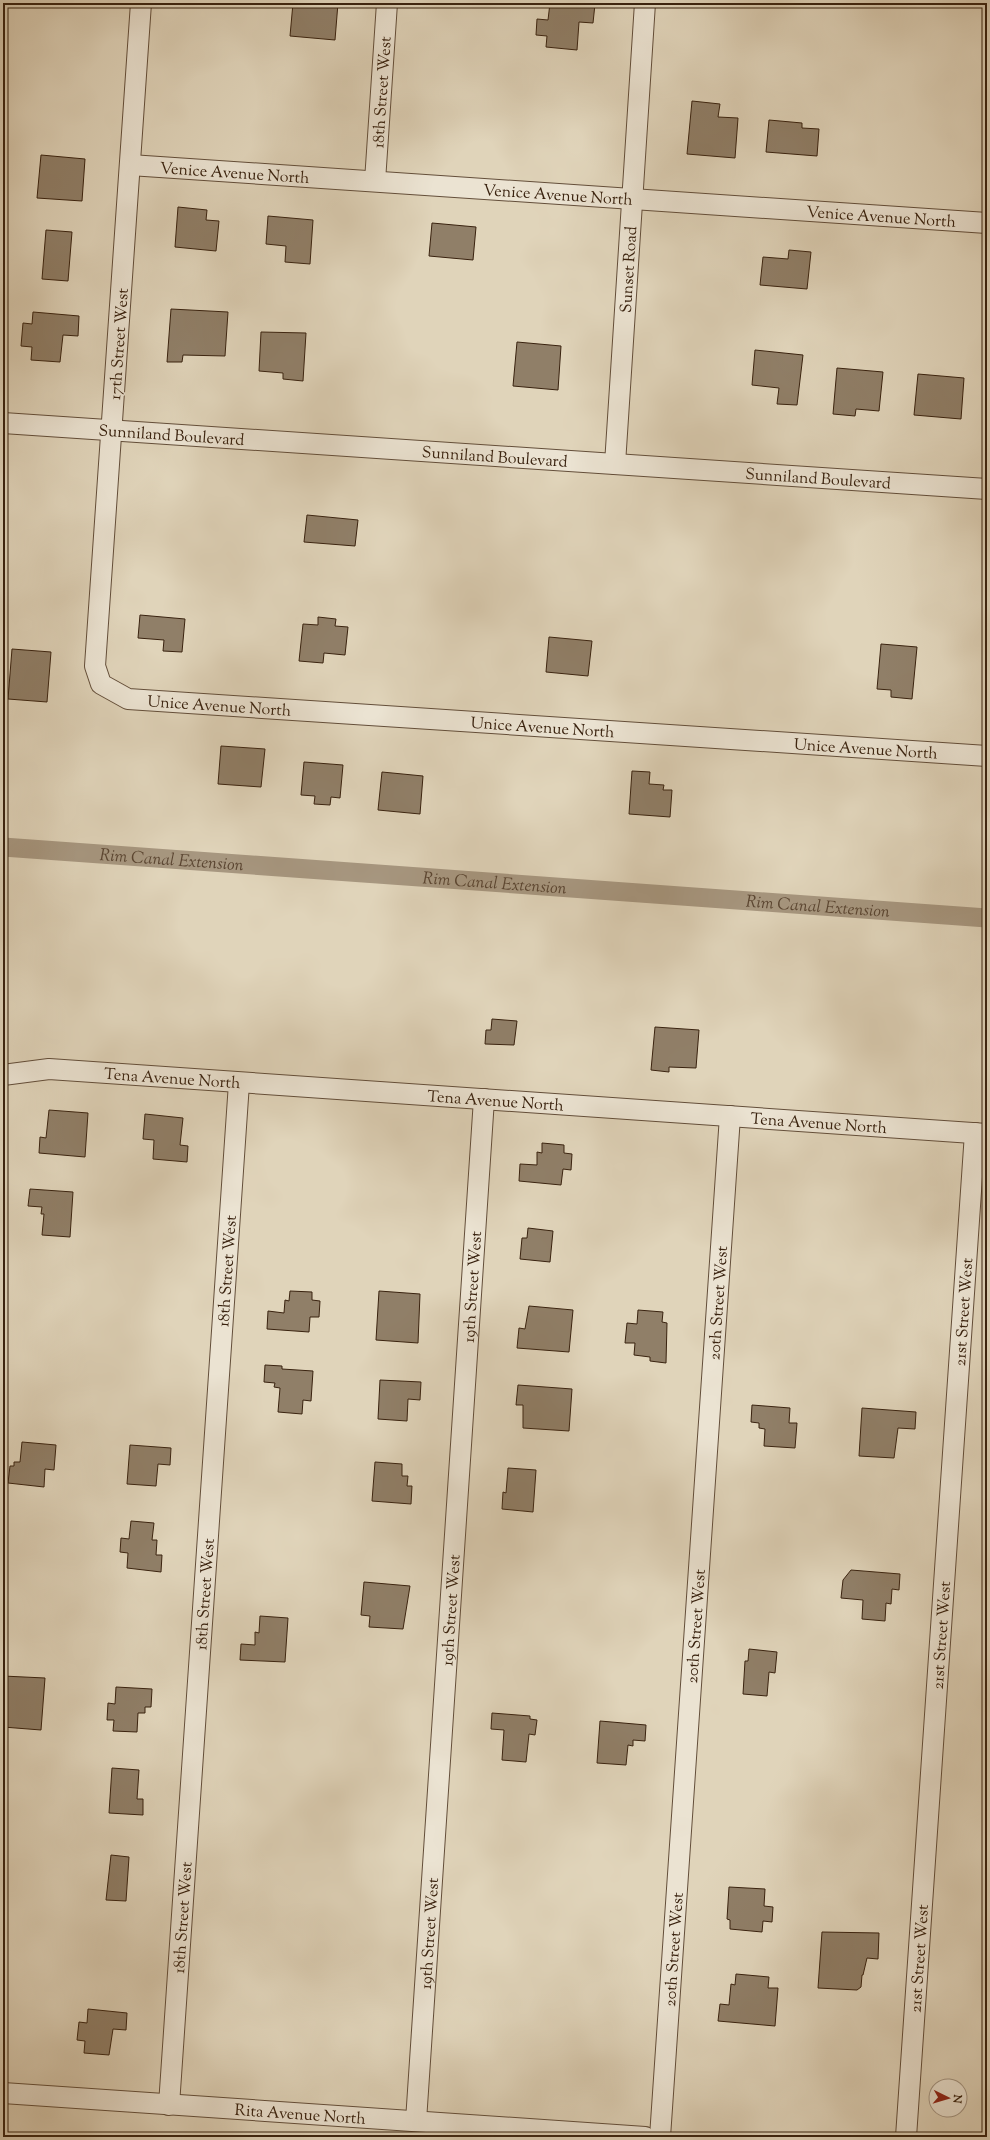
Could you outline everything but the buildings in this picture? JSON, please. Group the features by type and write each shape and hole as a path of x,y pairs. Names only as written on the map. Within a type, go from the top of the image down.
{"street":[{"name":"17th Street West","path":"101,684 96,666 141,3"},
{"name":"18th Street West","path":"375,181 387,3"},
{"name":"Sunset Road","path":"615,464 645,3"},
{"name":"Venice Avenue North","path":"130,165 987,223"},
{"name":"Sunniland Boulevard","path":"3,423 987,489"},
{"name":"Unice Avenue North","path":"101,684 128,698 987,756"},
{"name":"Tena Avenue North","path":"3,1075 49,1069 981,1133"},
{"name":"18th Street West","path":"169,2105 239,1083"},
{"name":"19th Street West","path":"416,2122 484,1099"},
{"name":"20th Street West","path":"660,2137 730,1116"},
{"name":"21st Street West","path":"906,2137 981,1133"},
{"name":"Rita Avenue North","path":"3,2093 645,2137"}],"waterway":[{"name":"Rim Canal Extension","path":"3,847 987,918"}]}
